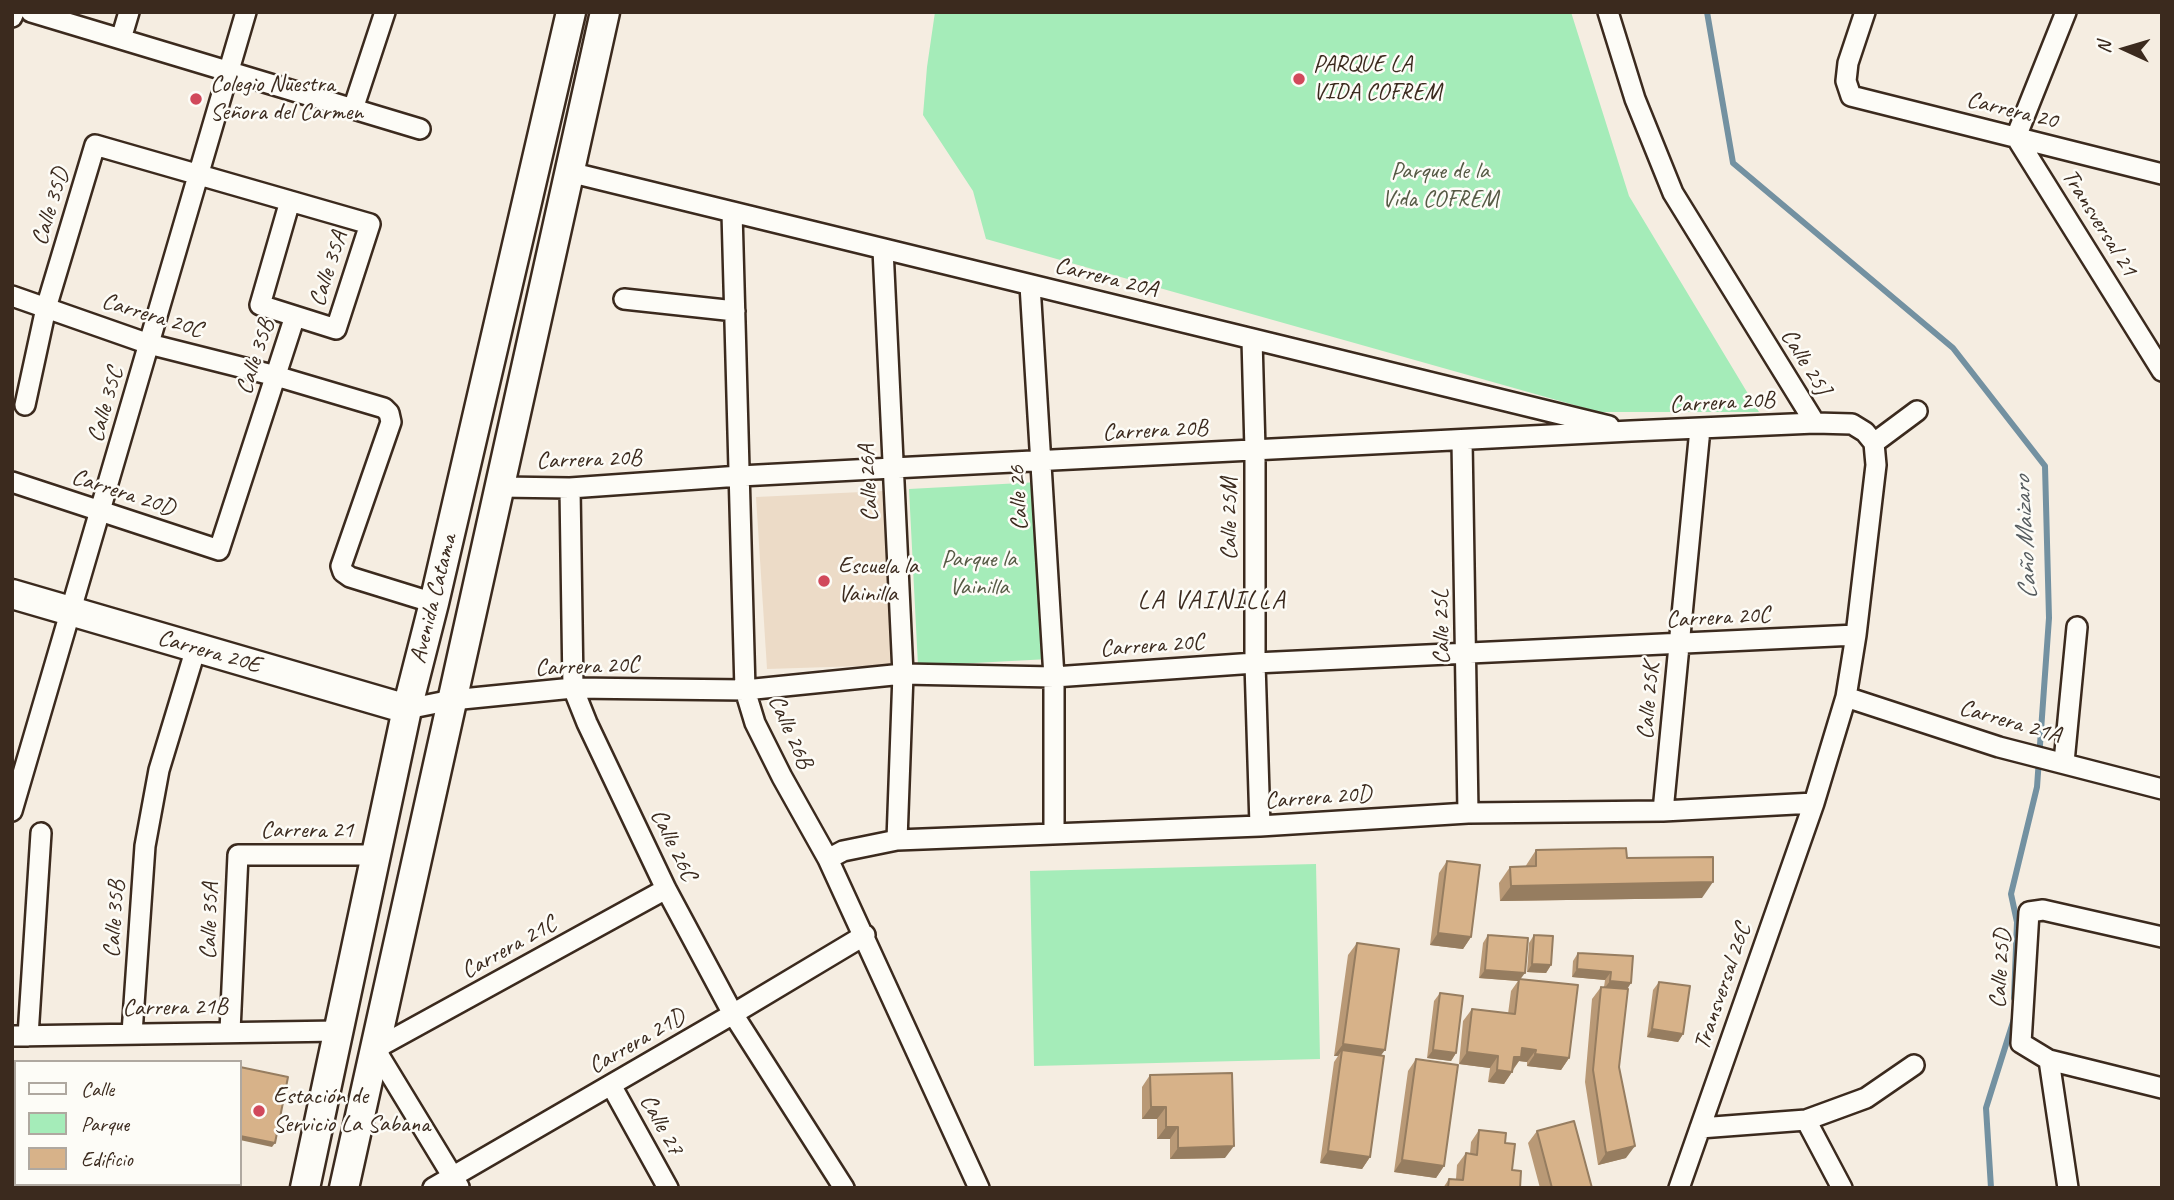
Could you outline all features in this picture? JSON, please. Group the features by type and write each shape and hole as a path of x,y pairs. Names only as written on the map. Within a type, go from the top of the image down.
{"main road":[{"name":"Avenida Catama","path":"305,1188 407,709 571,12"},
{"name":"Avenida Catama","path":"344,1188 605,12"},
{"name":"Carrera 20E","path":"12,594 407,709"}],"street":[{"path":"31,12 419,129"},
{"path":"121,39 129,12"},
{"name":"Calle 35C","path":"12,811 246,12"},
{"path":"353,109 384,12"},
{"name":"Calle 25J","path":"1608,12 1635,99 1673,193 1815,423 1852,424 1874,443"},
{"name":"Carrera 20","path":"1865,12 1849,63 1846,81 1851,96 2162,174"},
{"path":"2016,137 2066,12"},
{"name":"Transversal 21","path":"2016,137 2162,370"},
{"name":"Calle 35D","path":"25,405 46,308 95,145 198,175"},
{"name":"Carrera 20A","path":"569,172 1631,431"},
{"path":"198,175 290,201"},
{"name":"Calle 35A","path":"290,201 370,224 335,329 295,316"},
{"name":"Calle 35B","path":"219,550 295,316 260,305 290,201"},
{"name":"Calle 26B","path":"732,212 745,690 755,723 828,859 979,1188"},
{"name":"Calle 26A","path":"883,249 902,674 897,840"},
{"name":"Calle 26","path":"1030,285 1054,677 1054,834"},
{"name":"Carrera 20C","path":"12,296 149,344 276,376 384,408 389,413 391,422 341,565 343,572 350,577 434,603"},
{"path":"624,299 735,311"},
{"name":"Calle 25M","path":"1251,339 1260,826"},
{"path":"1814,803 1846,697 1874,483 1874,443 1917,411"},
{"name":"Carrera 20B","path":"499,487 570,488 893,468 1815,423"},
{"name":"Calle 25K","path":"1663,811 1700,429"},
{"name":"Calle 25L","path":"1462,440 1468,813"},
{"name":"Carrera 20D","path":"12,482 219,550"},
{"name":"Calle 26C","path":"570,488 573,688 666,889 733,1014 844,1188"},
{"path":"2057,761 2077,627"},
{"name":"Carrera 20C","path":"407,709 452,700 573,688 745,690 902,674 1054,677 1255,663 1856,635"},
{"name":"Calle 35B","path":"132,1033 145,846 159,770 196,648"},
{"name":"Carrera 21A","path":"1846,697 1999,747 2162,789"},
{"name":"Carrera 20D","path":"828,859 843,852 897,840 1260,826 1468,813 1663,811 1814,803"},
{"name":"Transversal 26C","path":"1679,1188 1814,803"},
{"path":"20,1036 41,833"},
{"name":"Calle 35A","path":"230,1031 238,855"},
{"name":"Carrera 21","path":"238,855 376,855"},
{"name":"Carrera 21C","path":"375,1049 666,889"},
{"name":"Calle 25D","path":"2049,1060 2021,1043 2029,912 2043,910 2162,937"},
{"name":"Carrera 21D","path":"433,1188 456,1182 864,935"},
{"name":"Carrera 21B","path":"20,1036 339,1031"},
{"path":"375,1049 456,1182"},
{"path":"2068,1188 2049,1060 2162,1088"},
{"path":"1700,1128 1806,1120 1866,1098 1914,1065"},
{"name":"Calle 27","path":"611,1086 668,1188"},
{"path":"1806,1120 1842,1188"}],"shaded area":[{"name":"Escuela la Vainilla","path":"883,491 892,665 767,669 756,497"}],"green space":[{"name":"Parque de la Vida COFREM","path":"935,12 1571,12 1629,196 1759,412 1599,412 986,239 973,191 923,115"},
{"name":"Parque la Vainilla","path":"1040,482 1049,659 918,666 909,489"},
{"path":"1316,864 1320,1059 1034,1066 1030,871"}],"building":[{"path":"1626,848 1627,858 1713,857 1713,882 1511,886 1510,867 1536,866 1536,850"},
{"path":"1447,861 1480,865 1471,937 1438,933"},
{"path":"1488,935 1528,938 1525,973 1485,970"},
{"path":"1534,935 1553,936 1551,965 1532,964"},
{"path":"1357,943 1399,949 1385,1050 1343,1044"},
{"path":"1578,953 1633,956 1631,983 1610,981 1611,972 1577,969"},
{"path":"1519,979 1578,985 1569,1058 1535,1054 1536,1050 1522,1048 1521,1057 1514,1057 1512,1072 1497,1070 1498,1056 1467,1052 1472,1009 1515,1014"},
{"path":"1659,982 1690,986 1683,1034 1652,1029"},
{"path":"1601,987 1628,989 1619,1067 1635,1146 1606,1153 1593,1070"},
{"path":"1440,993 1463,996 1456,1053 1433,1050"},
{"path":"1342,1050 1384,1056 1370,1157 1328,1151"},
{"path":"1416,1059 1458,1065 1444,1166 1402,1160"},
{"name":"Estación de Servicio La Sabana","path":"242,1067 288,1077 275,1143 242,1136"},
{"path":"1232,1073 1234,1146 1178,1148 1178,1127 1166,1127 1166,1107 1151,1107 1150,1075"},
{"path":"1574,1121 1592,1188 1552,1188 1537,1131"},
{"path":"1479,1130 1506,1133 1505,1143 1515,1144 1512,1170 1521,1171 1520,1188 1448,1188 1449,1179 1463,1180 1466,1153 1477,1155"}],"waterway":[{"name":"Caño Maizaro","path":"1707,12 1733,163 1953,348 2045,466 2049,618 2037,787 2011,894 2017,922 2014,998"},
{"name":"Caño Maizaro","path":"1991,1188 1986,1108 2014,1019"}],"place":[{"name":"PARQUE LA VIDA COFREM","path":"1299,79"},
{"name":"Colegio Nuestra Señora del Carmen","path":"196,99"},
{"name":"Escuela la Vainilla","path":"824,581"},
{"name":"Estación de Servicio La Sabana","path":"259,1111"}],"district":[{"name":"LA VAINILLA","path":"1212,601"}]}
